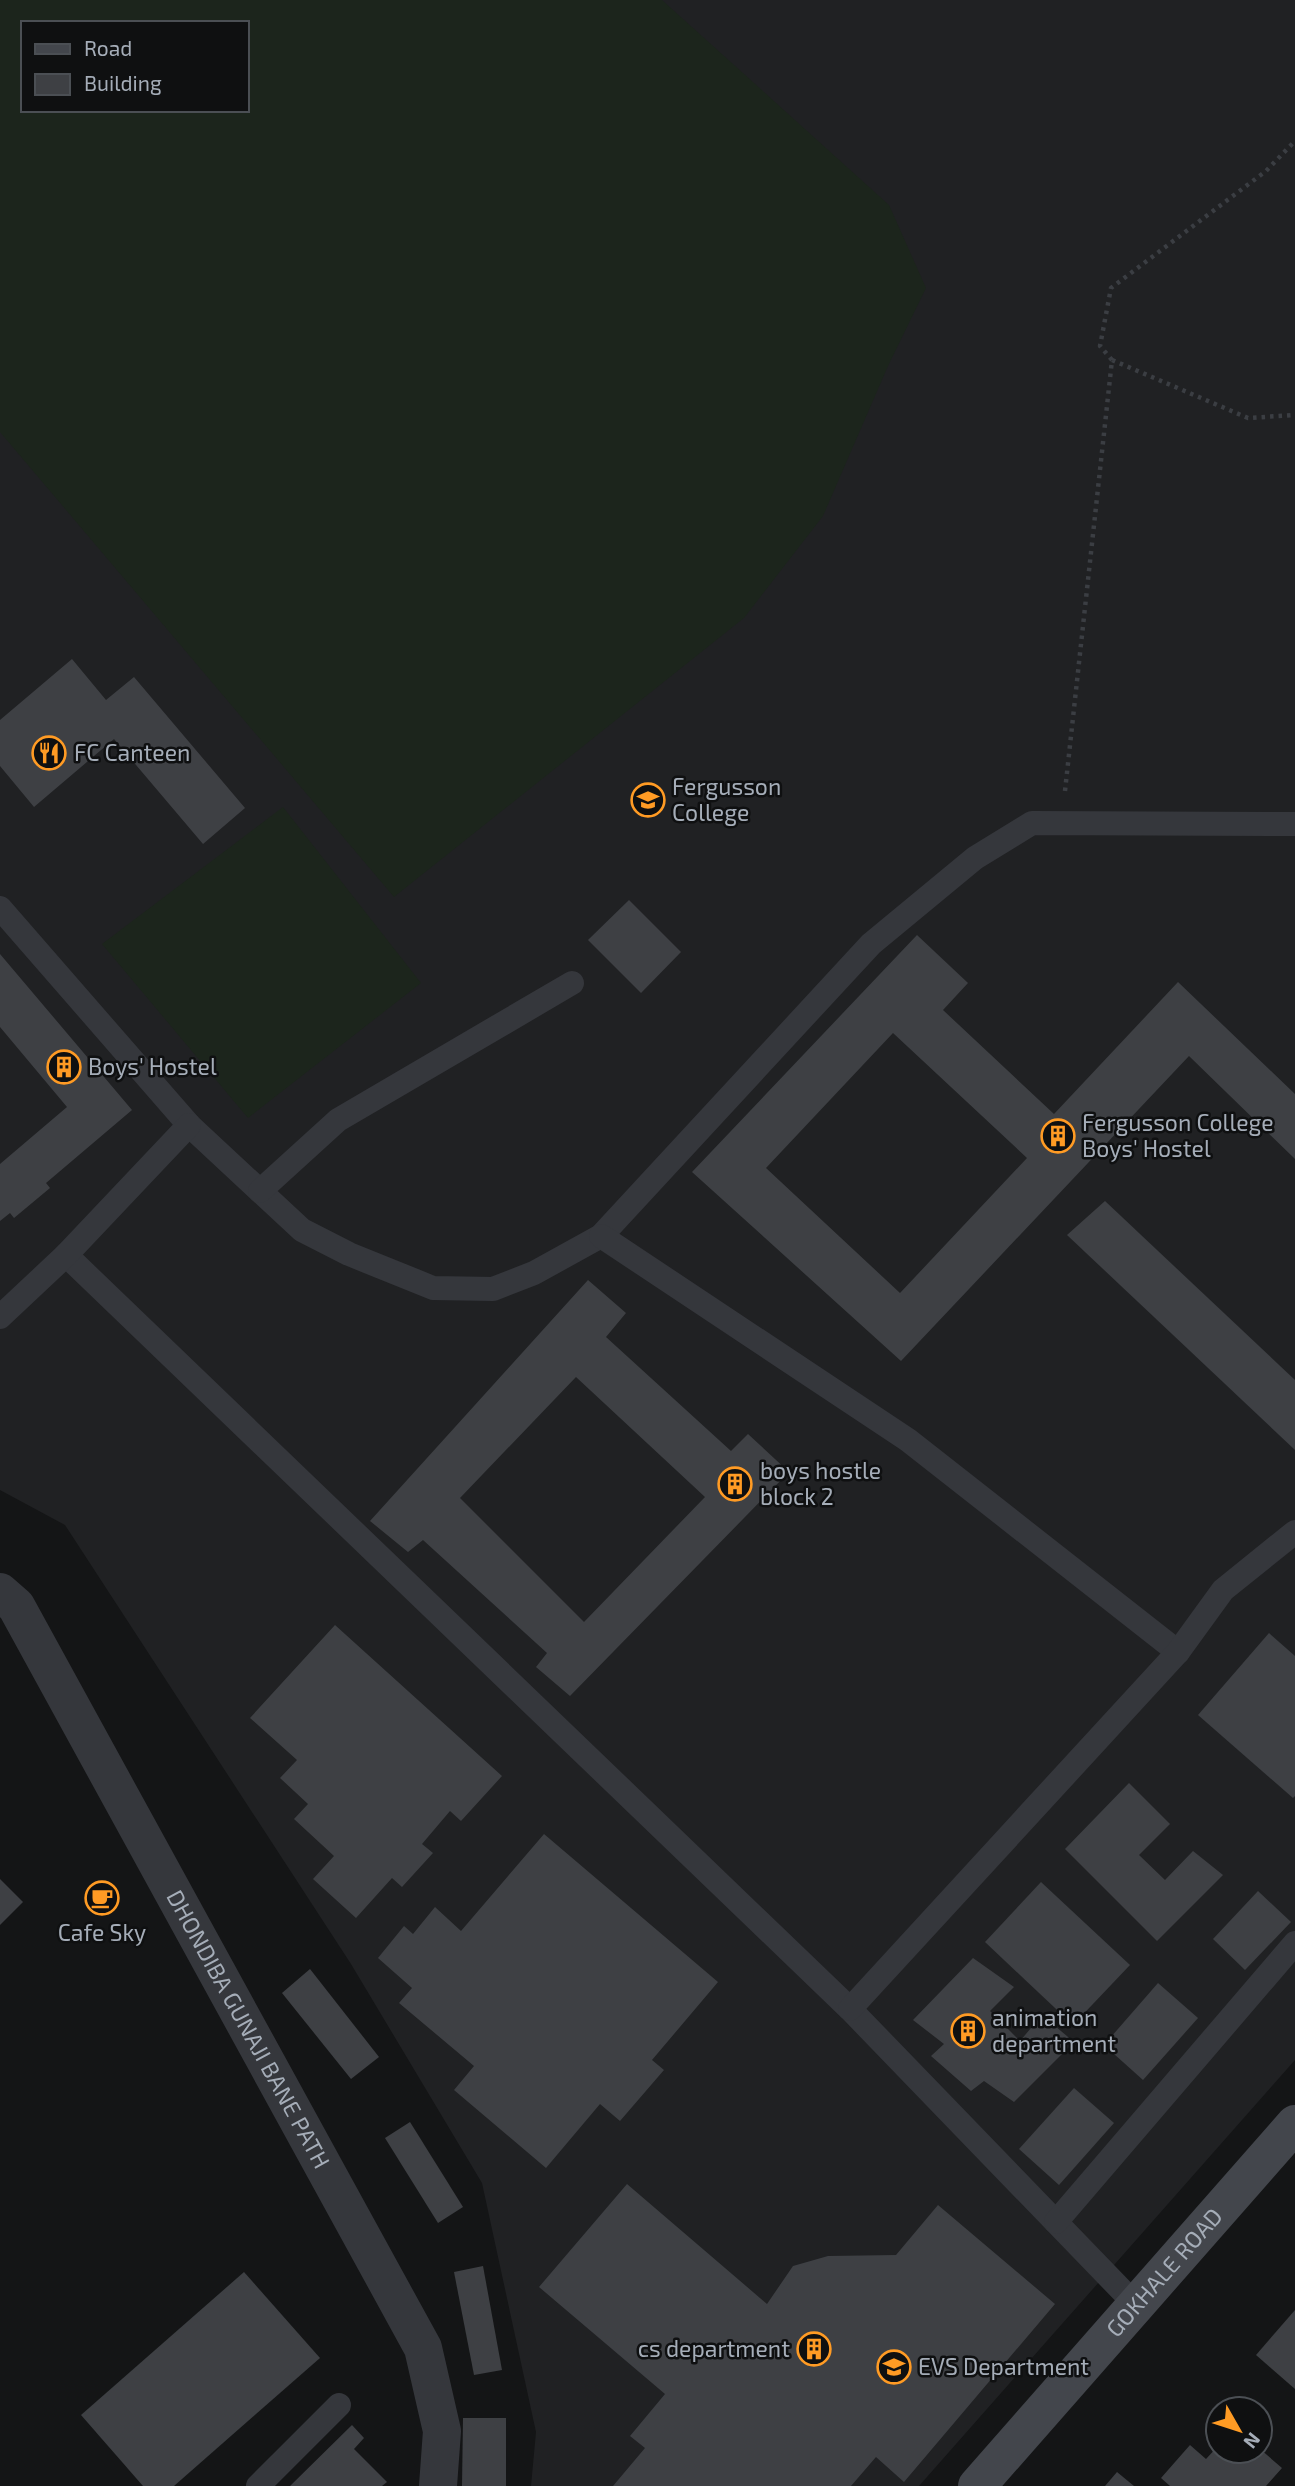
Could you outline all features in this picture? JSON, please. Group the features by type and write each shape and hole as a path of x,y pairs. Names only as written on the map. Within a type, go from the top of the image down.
{"street":[{"name":"DHONDIBA GUNAJI BANE PATH","path":"0,1592 16,1606 423,2348 442,2431 438,2486"},
{"name":"GOKHALE ROAD","path":"977,2486 1295,2124"}],"lane":[{"path":"0,908 189,1125 302,1230 349,1254 433,1288 493,1289 534,1273 601,1236 872,944 975,858 1032,823 1295,824"},
{"path":"260,1191 338,1120 572,983"},
{"path":"0,1317 66,1255 189,1125"},
{"path":"601,1236 908,1440 1178,1652"},
{"path":"66,1255 850,2009 1136,2305"},
{"path":"850,2009 1178,1652 1223,1590 1295,1532"},
{"path":"1056,2222 1295,1943"},
{"path":"258,2486 339,2406"}],"path":[{"path":"1295,141 1266,171 1111,288 1100,346 1112,360 1248,418 1295,415"},
{"path":"1061,823 1112,360"}],"shaded area":[{"name":"Fergusson College","path":"0,0 1295,0 1295,2060 919,2486 531,2486 536,2432 482,2183 351,1964 65,1525 0,1490"},
{"path":"0,0 662,0 889,205 926,288 888,366 823,516 744,618 394,897 0,432"},
{"path":"283,807 421,983 248,1118 102,944"}],"building":[{"name":"FC Canteen","path":"72,659 106,700 134,677 245,808 203,844 114,739 34,807 0,766 0,720"},
{"path":"629,900 681,952 641,993 588,940"},
{"name":"Fergusson College Boys' Hostel","path":"917,935 968,983 943,1010 1054,1114 1178,982 1295,1094 1295,1159 1189,1056 901,1361 692,1172","holes":["893,1033 1027,1158 900,1293 766,1168"]},
{"name":"Boys' Hostel","path":"0,954 132,1110 46,1183 50,1188 14,1218 10,1213 0,1221 0,1164 67,1107 0,1027"},
{"name":"Fergusson College Boys' Hostel","path":"1105,1201 1295,1380 1295,1450 1067,1235"},
{"name":"boys hostle block 2","path":"588,1280 626,1313 606,1337 731,1451 748,1434 789,1472 570,1696 536,1667 547,1653 423,1540 408,1552 370,1521","holes":["576,1377 705,1497 584,1622 460,1498"]},
{"path":"335,1625 502,1776 461,1821 450,1811 422,1844 433,1853 402,1887 392,1878 356,1918 313,1879 334,1856 294,1819 308,1804 280,1778 297,1760 250,1718"},
{"path":"1269,1633 1295,1656 1293,1798 1198,1715"},
{"path":"1129,1783 1170,1824 1139,1855 1165,1880 1193,1851 1223,1875 1157,1941 1065,1849"},
{"path":"544,1834 718,1982 652,2060 664,2070 620,2121 600,2104 546,2168 454,2090 474,2066 399,2003 412,1988 378,1958 404,1926 413,1934 435,1907 461,1931"},
{"path":"0,1879 23,1902 0,1925"},
{"path":"1041,1882 1130,1965 1073,2025 985,1942"},
{"path":"1258,1891 1291,1922 1245,1970 1213,1939"},
{"name":"animation department","path":"973,1958 1014,1987 990,2011 1020,2041 1042,2015 1074,2042 1014,2102 984,2081 971,2091 931,2056 944,2044 913,2020"},
{"path":"310,1969 379,2057 351,2079 282,1993"},
{"path":"1158,1983 1198,2018 1143,2080 1104,2045"},
{"path":"1074,2088 1114,2123 1059,2185 1019,2149"},
{"path":"410,2122 463,2207 438,2223 385,2138"},
{"name":"cs department","path":"627,2184 767,2304 793,2266 828,2256 896,2255 938,2205 1055,2304 904,2482 876,2457 851,2486 613,2486 645,2448 630,2436 665,2394 539,2287"},
{"path":"483,2266 502,2370 474,2375 454,2272"},
{"path":"244,2272 320,2358 174,2486 143,2486 81,2415"},
{"path":"1295,2310 1295,2389 1256,2355"},
{"path":"463,2418 506,2418 506,2486 462,2486"},
{"path":"352,2425 364,2438 354,2449 387,2482 382,2486 290,2486"},
{"path":"1190,2445 1204,2457 1204,2465 1274,2465 1274,2461 1282,2468 1266,2486 1170,2486 1161,2478"},
{"path":"1117,2472 1134,2486 1105,2486"}],"place":[{"name":"FC Canteen","path":"49,753"},
{"name":"Fergusson College","path":"648,800"},
{"name":"Boys' Hostel","path":"64,1067"},
{"name":"Fergusson College Boys' Hostel","path":"1058,1136"},
{"name":"boys hostle block 2","path":"735,1484"},
{"name":"Cafe Sky","path":"102,1898"},
{"name":"animation department","path":"968,2031"},
{"name":"cs department","path":"814,2349"},
{"name":"EVS Department","path":"894,2367"}]}
